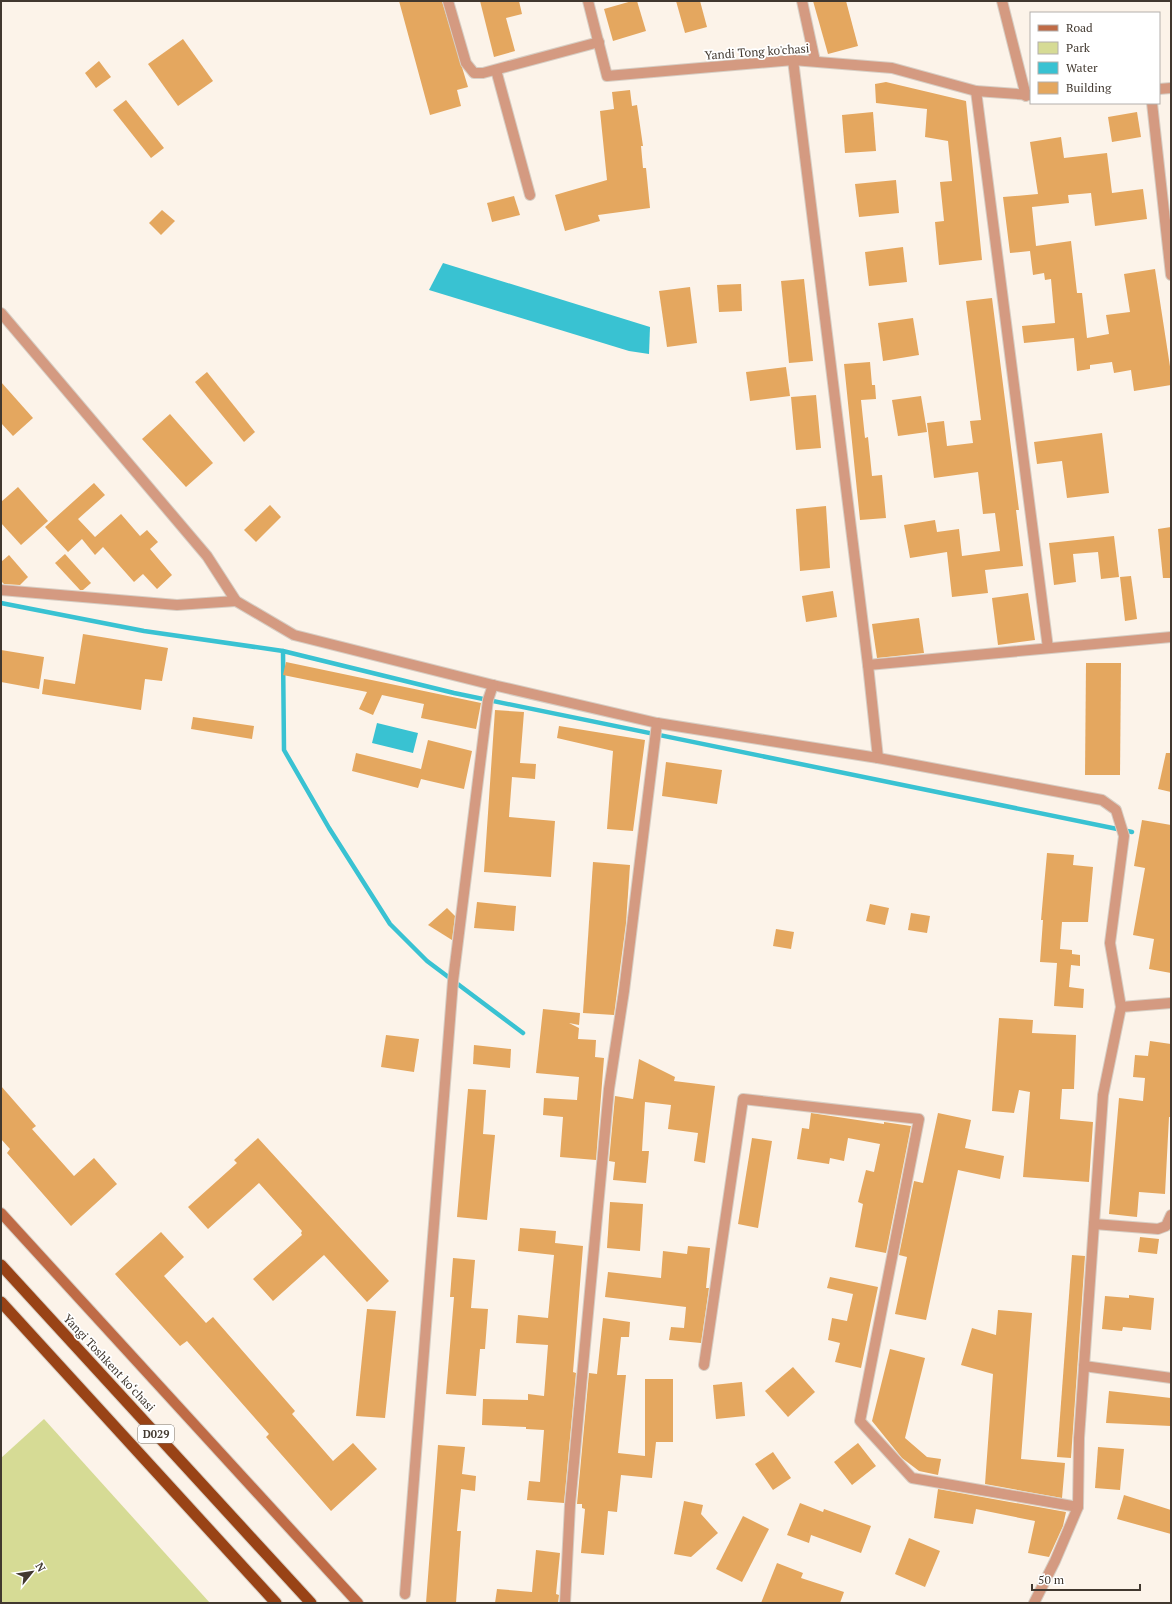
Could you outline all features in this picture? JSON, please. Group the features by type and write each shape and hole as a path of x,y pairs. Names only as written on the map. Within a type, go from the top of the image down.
{"highway":[{"name":"Yangi Toshkent ko‘chasi","path":"1,1265 311,1603"},
{"name":"D029","path":"1,1302 276,1603"}],"main road":[{"path":"1,1212 358,1603"}],"street":[{"path":"448,1 466,63 474,73 483,73 496,70 599,42"},
{"name":"Yandi Tong ko'chasi","path":"588,1 608,76 793,60 816,61 892,68 976,91 1028,96"},
{"path":"802,1 816,61"},
{"path":"1002,1 1028,96"},
{"path":"793,60 868,665 878,758"},
{"path":"496,70 530,195"},
{"path":"1160,89 1171,88"},
{"path":"976,91 1048,648"},
{"path":"1152,104 1171,274"},
{"path":"1,313 207,556 236,602 294,635 657,726 878,758 1102,800 1116,810 1124,836 1110,943 1121,1007 1103,1095 1079,1438 1078,1507 1056,1562 1034,1603"},
{"path":"1,590 177,605 236,602"},
{"path":"868,665 1171,637"},
{"path":"405,1594 453,981 488,700 493,685"},
{"path":"565,1603 570,1505 609,1089 624,990 657,726"},
{"path":"1121,1007 1171,1003"},
{"path":"704,1365 744,1099 918,1119 860,1421 912,1478 1078,1507"},
{"path":"1094,1224 1158,1229 1166,1226 1171,1215"},
{"path":"1084,1366 1171,1378"}],"green space":[{"path":"44,1419 210,1603 1,1603 1,1458"}],"water":[{"path":"443,263 650,327 649,354 629,351 429,290"},
{"path":"377,723 418,733 413,753 372,743"}],"building":[{"path":"399,1 442,1 468,87 457,90 461,106 430,115"},
{"path":"480,1 519,1 522,14 506,18 515,51 494,57"},
{"path":"637,1 646,31 613,41 604,9"},
{"path":"676,1 700,1 707,27 685,33"},
{"path":"813,1 846,1 858,46 828,54"},
{"path":"183,39 213,81 178,106 148,64"},
{"path":"99,61 111,77 96,88 85,73"},
{"path":"886,82 966,101 982,260 939,265 935,222 944,221 940,182 952,181 948,141 925,137 927,109 876,103 875,84"},
{"path":"630,90 632,106 637,105 643,146 641,146 643,168 646,168 650,208 598,215 600,221 565,231 555,195 607,180 600,111 614,109 612,92"},
{"path":"126,100 164,148 151,158 113,110"},
{"path":"873,112 876,151 845,153 842,115"},
{"path":"1137,112 1141,137 1112,142 1108,117"},
{"path":"1061,137 1064,158 1107,153 1112,193 1143,189 1147,219 1095,226 1091,193 1068,195 1069,203 1032,207 1036,246 1071,241 1077,293 1082,293 1087,338 1109,334 1106,315 1130,312 1124,274 1155,269 1171,373 1171,385 1134,391 1131,370 1114,373 1112,362 1090,365 1090,369 1077,371 1074,338 1024,343 1022,326 1055,323 1051,279 1045,280 1044,273 1033,275 1030,251 1010,253 1003,197 1038,194 1030,142"},
{"path":"896,180 899,213 859,217 855,184"},
{"path":"514,196 520,215 492,222 487,203"},
{"path":"162,210 175,221 161,235 149,223"},
{"path":"903,247 907,282 869,286 865,252"},
{"path":"804,279 813,361 789,363 781,281"},
{"path":"741,284 742,311 719,312 717,285"},
{"path":"690,287 697,343 667,347 659,291"},
{"path":"992,298 1019,510 1016,510 1023,566 985,570 988,593 952,597 947,552 910,558 904,525 935,520 937,532 959,529 962,556 1000,551 995,513 983,514 978,472 934,478 927,423 944,421 947,446 973,443 970,421 981,420 966,301"},
{"path":"913,318 919,355 883,361 878,323"},
{"path":"870,362 872,385 875,385 876,399 861,400 865,438 868,437 872,476 882,475 886,518 860,520 844,364"},
{"path":"786,367 790,396 750,401 746,372"},
{"path":"207,372 255,432 244,442 195,382"},
{"path":"1,382 33,418 13,436 1,423"},
{"path":"816,395 821,448 796,450 791,397"},
{"path":"921,396 927,432 898,436 892,400"},
{"path":"170,414 213,463 186,487 142,439"},
{"path":"1102,433 1109,493 1067,498 1062,461 1037,464 1034,442"},
{"path":"94,483 105,495 78,519 95,537 121,514 140,536 147,530 158,542 150,549 172,575 157,589 143,574 134,582 103,547 95,555 82,539 68,552 45,527"},
{"path":"18,487 48,521 21,545 1,523 1,502"},
{"path":"270,505 281,517 256,542 244,530"},
{"path":"826,506 830,568 800,571 796,509"},
{"path":"1171,527 1171,578 1163,578 1158,529"},
{"path":"1114,536 1119,577 1101,579 1098,552 1073,554 1076,582 1054,585 1049,543"},
{"path":"65,554 91,583 83,590 80,590 55,563"},
{"path":"9,555 28,577 20,585 4,584 1,581 1,562"},
{"path":"1131,576 1137,619 1125,621 1120,577"},
{"path":"833,591 837,617 806,622 802,596"},
{"path":"1028,593 1035,640 998,645 992,598"},
{"path":"919,618 924,653 877,658 872,624"},
{"path":"83,634 168,648 162,681 145,679 141,710 42,694 44,679 75,684"},
{"path":"1,650 44,657 39,689 1,682"},
{"path":"286,662 481,703 476,729 421,718 424,704 382,695 373,715 359,709 367,692 283,675"},
{"path":"1086,663 1121,663 1120,775 1085,775"},
{"path":"495,710 524,712 520,763 536,764 535,779 512,777 509,817 555,821 551,877 484,872"},
{"path":"193,717 254,726 252,739 191,729"},
{"path":"559,726 645,740 633,831 607,829 613,751 557,738"},
{"path":"428,740 472,751 464,789 421,779 418,788 352,771 356,753 421,769"},
{"path":"1166,753 1171,753 1171,792 1158,789"},
{"path":"666,762 722,770 717,804 662,796"},
{"path":"1142,820 1171,825 1171,973 1149,969 1154,939 1133,935 1145,868 1134,866"},
{"path":"1047,853 1074,855 1073,865 1093,867 1088,922 1062,922 1060,949 1072,950 1072,954 1080,955 1080,966 1071,965 1069,987 1084,989 1083,1008 1054,1006 1057,963 1040,962 1043,920 1041,920"},
{"path":"593,862 630,865 626,923 614,1015 583,1013"},
{"path":"477,902 516,906 514,931 474,928"},
{"path":"870,904 889,908 885,925 866,921"},
{"path":"447,908 455,916 452,940 428,925"},
{"path":"911,913 930,916 927,933 908,930"},
{"path":"776,929 794,932 791,949 773,946"},
{"path":"543,1009 580,1013 579,1025 569,1023 579,1028 578,1039 596,1040 595,1057 604,1058 596,1160 560,1157 563,1117 543,1115 544,1098 577,1100 579,1077 536,1073"},
{"path":"999,1018 1033,1020 1032,1033 1076,1035 1074,1089 1062,1089 1060,1119 1093,1122 1089,1182 1023,1177 1030,1092 1019,1090 1014,1113 992,1111"},
{"path":"386,1035 419,1039 414,1072 381,1067"},
{"path":"1150,1041 1171,1044 1171,1117 1169,1117 1165,1194 1139,1192 1137,1217 1109,1214 1119,1098 1143,1101 1145,1078 1133,1077 1135,1055 1148,1056"},
{"path":"474,1045 511,1049 510,1068 473,1064"},
{"path":"639,1059 675,1077 674,1081 715,1086 705,1163 694,1161 698,1133 668,1129 671,1105 645,1102 642,1151 649,1151 646,1183 613,1180 615,1162 609,1161 615,1096 633,1099"},
{"path":"1,1086 36,1126 32,1129 74,1176 94,1158 117,1184 71,1226 7,1153 10,1149 1,1139"},
{"path":"468,1089 486,1090 483,1134 495,1135 487,1220 457,1217"},
{"path":"811,1113 884,1124 884,1122 911,1126 886,1253 855,1247 863,1204 858,1202 866,1170 874,1172 880,1144 848,1138 844,1161 830,1158 829,1164 797,1159 802,1128 809,1129"},
{"path":"938,1113 971,1120 965,1148 1004,1156 1000,1179 958,1170 926,1320 895,1314 907,1257 899,1255 914,1181 923,1183"},
{"path":"258,1138 389,1281 367,1302 324,1255 273,1301 253,1279 302,1235 302,1231 259,1183 208,1229 188,1207 237,1163 234,1160"},
{"path":"752,1138 772,1141 758,1228 738,1224"},
{"path":"610,1202 643,1204 640,1251 607,1248"},
{"path":"520,1228 556,1231 555,1243 583,1246 573,1372 576,1373 564,1503 527,1500 529,1481 540,1482 544,1430 526,1429 526,1427 482,1425 483,1399 528,1400 528,1394 544,1396 548,1345 516,1343 518,1315 548,1318 554,1255 518,1251"},
{"path":"161,1232 184,1257 164,1276 206,1323 213,1317 295,1411 292,1414 333,1461 353,1443 377,1469 331,1511 266,1437 269,1434 187,1341 180,1346 115,1274"},
{"path":"1140,1237 1159,1239 1157,1254 1138,1252"},
{"path":"688,1246 710,1248 706,1288 709,1288 701,1343 669,1340 671,1327 684,1328 686,1307 605,1297 608,1272 661,1278 663,1251 687,1254"},
{"path":"1072,1255 1085,1256 1071,1458 1057,1457"},
{"path":"453,1258 475,1260 471,1308 488,1309 485,1349 480,1349 476,1396 446,1394 454,1297 450,1297"},
{"path":"830,1277 878,1287 861,1368 835,1362 840,1343 828,1340 832,1318 847,1321 853,1294 827,1288"},
{"path":"1129,1295 1154,1298 1151,1330 1123,1327 1122,1331 1102,1329 1105,1296 1129,1298"},
{"path":"367,1309 396,1311 385,1418 356,1416"},
{"path":"998,1310 1032,1313 1021,1459 1065,1463 1062,1498 985,1484 993,1374 961,1365 972,1328 996,1335"},
{"path":"603,1318 630,1322 629,1337 621,1337 617,1375 626,1375 618,1453 645,1456 645,1379 673,1379 673,1442 656,1442 652,1478 621,1475 617,1512 608,1511 604,1555 581,1553 585,1509 582,1508 582,1504 577,1504 589,1373 597,1374"},
{"path":"890,1349 925,1358 905,1438 927,1457 941,1459 938,1475 919,1471 902,1458 872,1421"},
{"path":"793,1367 815,1392 788,1417 765,1391"},
{"path":"742,1382 745,1416 716,1419 713,1385"},
{"path":"1109,1391 1171,1398 1171,1426 1106,1423"},
{"path":"858,1443 876,1466 852,1485 834,1462"},
{"path":"438,1445 465,1447 462,1474 476,1476 475,1491 461,1489 457,1531 461,1531 456,1603 426,1603"},
{"path":"1098,1447 1124,1449 1120,1490 1095,1488"},
{"path":"773,1452 791,1478 773,1490 755,1464"},
{"path":"938,1489 1066,1512 1063,1526 1049,1557 1028,1553 1035,1521 976,1509 973,1524 934,1518"},
{"path":"1124,1495 1171,1510 1171,1534 1117,1519"},
{"path":"684,1501 703,1505 701,1514 718,1533 691,1557 674,1554"},
{"path":"800,1503 823,1512 824,1509 871,1526 861,1553 811,1535 809,1543 787,1535"},
{"path":"743,1516 769,1529 742,1582 716,1569"},
{"path":"909,1538 940,1551 925,1587 895,1574"},
{"path":"536,1550 560,1553 556,1594 559,1595 558,1603 495,1603 497,1589 532,1592"},
{"path":"777,1563 803,1573 801,1578 844,1592 840,1603 761,1603"}],"waterway":[{"path":"1,603 144,631 283,651 454,693 1132,832"},
{"path":"283,651 284,750 329,828 390,924 427,961 523,1033"}]}
